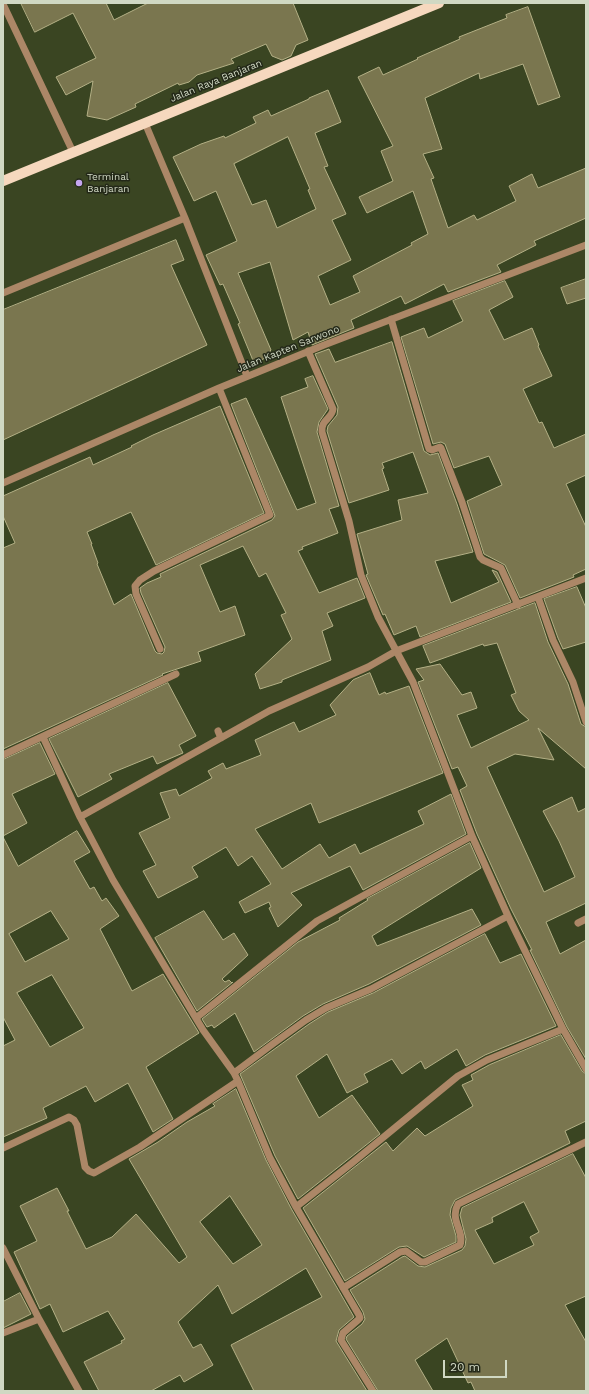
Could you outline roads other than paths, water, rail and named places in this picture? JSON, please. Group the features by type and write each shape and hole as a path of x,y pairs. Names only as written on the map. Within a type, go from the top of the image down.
{"main road":[{"name":"Jalan Raya Banjaran","path":"3,181 439,3"}],"street":[{"path":"3,4 73,152"},
{"path":"145,123 185,218 247,376"},
{"path":"3,293 185,218"},
{"name":"Jalan Kapten Sarwono","path":"3,483 219,388 308,351 586,245"},
{"path":"391,319 429,449 432,450 441,448 462,502 480,557 501,568 518,605"},
{"path":"308,351 333,409 332,414 321,426 322,432 349,521 362,575 378,617 414,682 472,836 508,916 563,1029 586,1070"},
{"path":"160,649 136,594 135,586 140,580 154,571 269,516 271,513 219,388"},
{"path":"80,817 269,711 368,667 396,651 586,578"},
{"path":"538,597 553,640 573,682 586,722"},
{"path":"3,755 176,674"},
{"path":"218,730 221,738"},
{"path":"43,737 80,817 114,880 203,1030 234,1073 270,1158 296,1207 360,1318 343,1333 341,1340 373,1391"},
{"path":"196,1018 317,921 472,836"},
{"path":"234,1073 322,1010 371,989 508,916"},
{"path":"578,923 586,919"},
{"path":"296,1207 458,1076 487,1060 563,1029"},
{"path":"3,1148 69,1117 74,1120 77,1125 85,1167 89,1172 94,1173 140,1147 238,1081"},
{"path":"343,1288 400,1252 406,1251 421,1262 425,1262 460,1245 461,1238 454,1213 458,1204 586,1142"},
{"path":"3,1248 79,1391"},
{"path":"3,1333 39,1318"}],"place":[{"name":"Terminal Banjaran","path":"79,183"}]}
